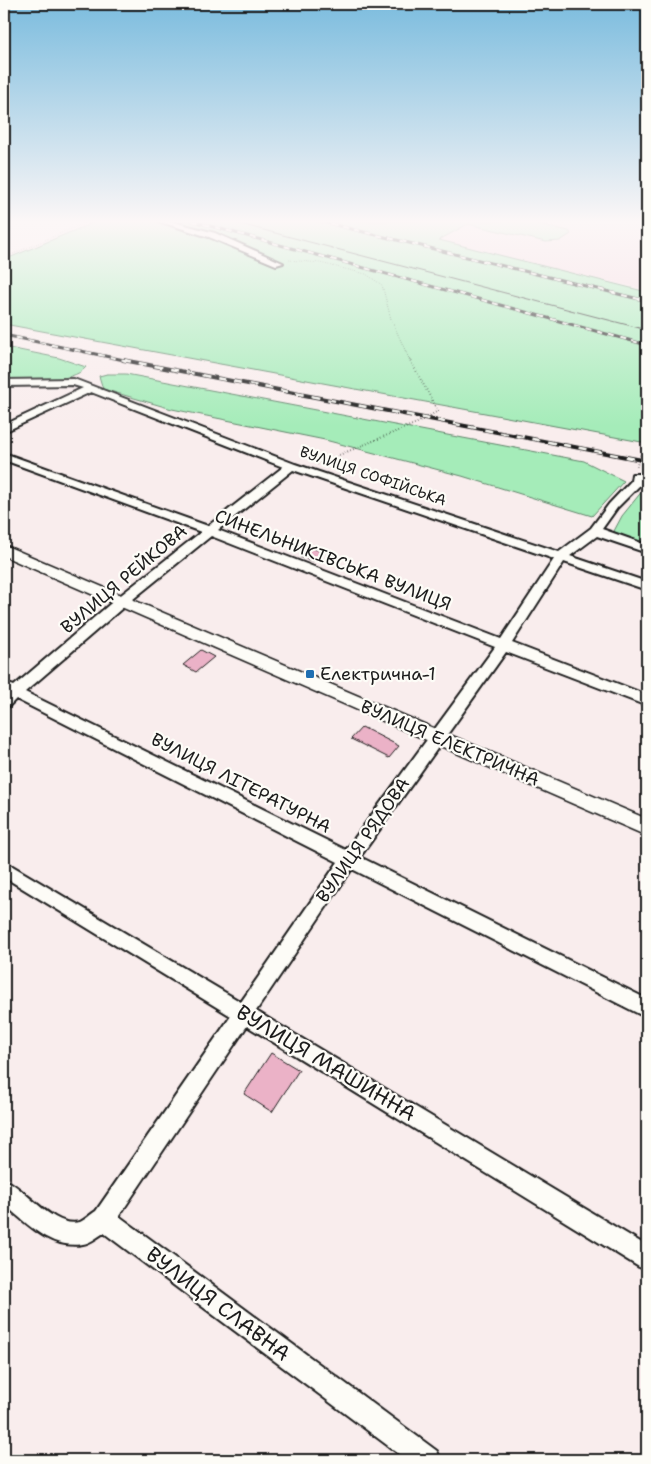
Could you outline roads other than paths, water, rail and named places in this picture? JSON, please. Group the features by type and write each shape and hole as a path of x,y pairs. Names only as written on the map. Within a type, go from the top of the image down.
{"street":[{"name":"ВУЛИЦЯ СОФІЙСЬКА","path":"4,383 74,382 296,468 647,586"},
{"path":"4,429 91,388"},
{"name":"СИНЕЛЬНИКІВСЬКА ВУЛИЦЯ","path":"4,456 210,530 647,701"},
{"name":"ВУЛИЦЯ РЕЙКОВА","path":"8,694 210,530 296,468"},
{"name":"ВУЛИЦЯ РЯДОВА","path":"104,1219 348,859 503,646 562,556 596,531 613,506 637,482 636,476"},
{"path":"596,531 647,548"},
{"name":"ВУЛИЦЯ ЕЛЕКТРИЧНА","path":"4,550 647,828"},
{"name":"ВУЛИЦЯ ЛІТЕРАТУРНА","path":"8,694 348,859 647,1009"},
{"name":"ВУЛИЦЯ МАШИННА","path":"4,868 647,1260"},
{"path":"4,1190 32,1214 60,1233 83,1233 104,1219"},
{"name":"ВУЛИЦЯ СЛАВНА","path":"104,1219 428,1460"}],"tram line":[{"path":"491,289 647,330"}],"railway":[{"path":"443,289 647,345"},
{"path":"599,289 647,301"},
{"path":"4,335 129,361"},
{"path":"123,360 647,461"}],"place":[{"name":"Електрична-1","path":"310,674"}]}
